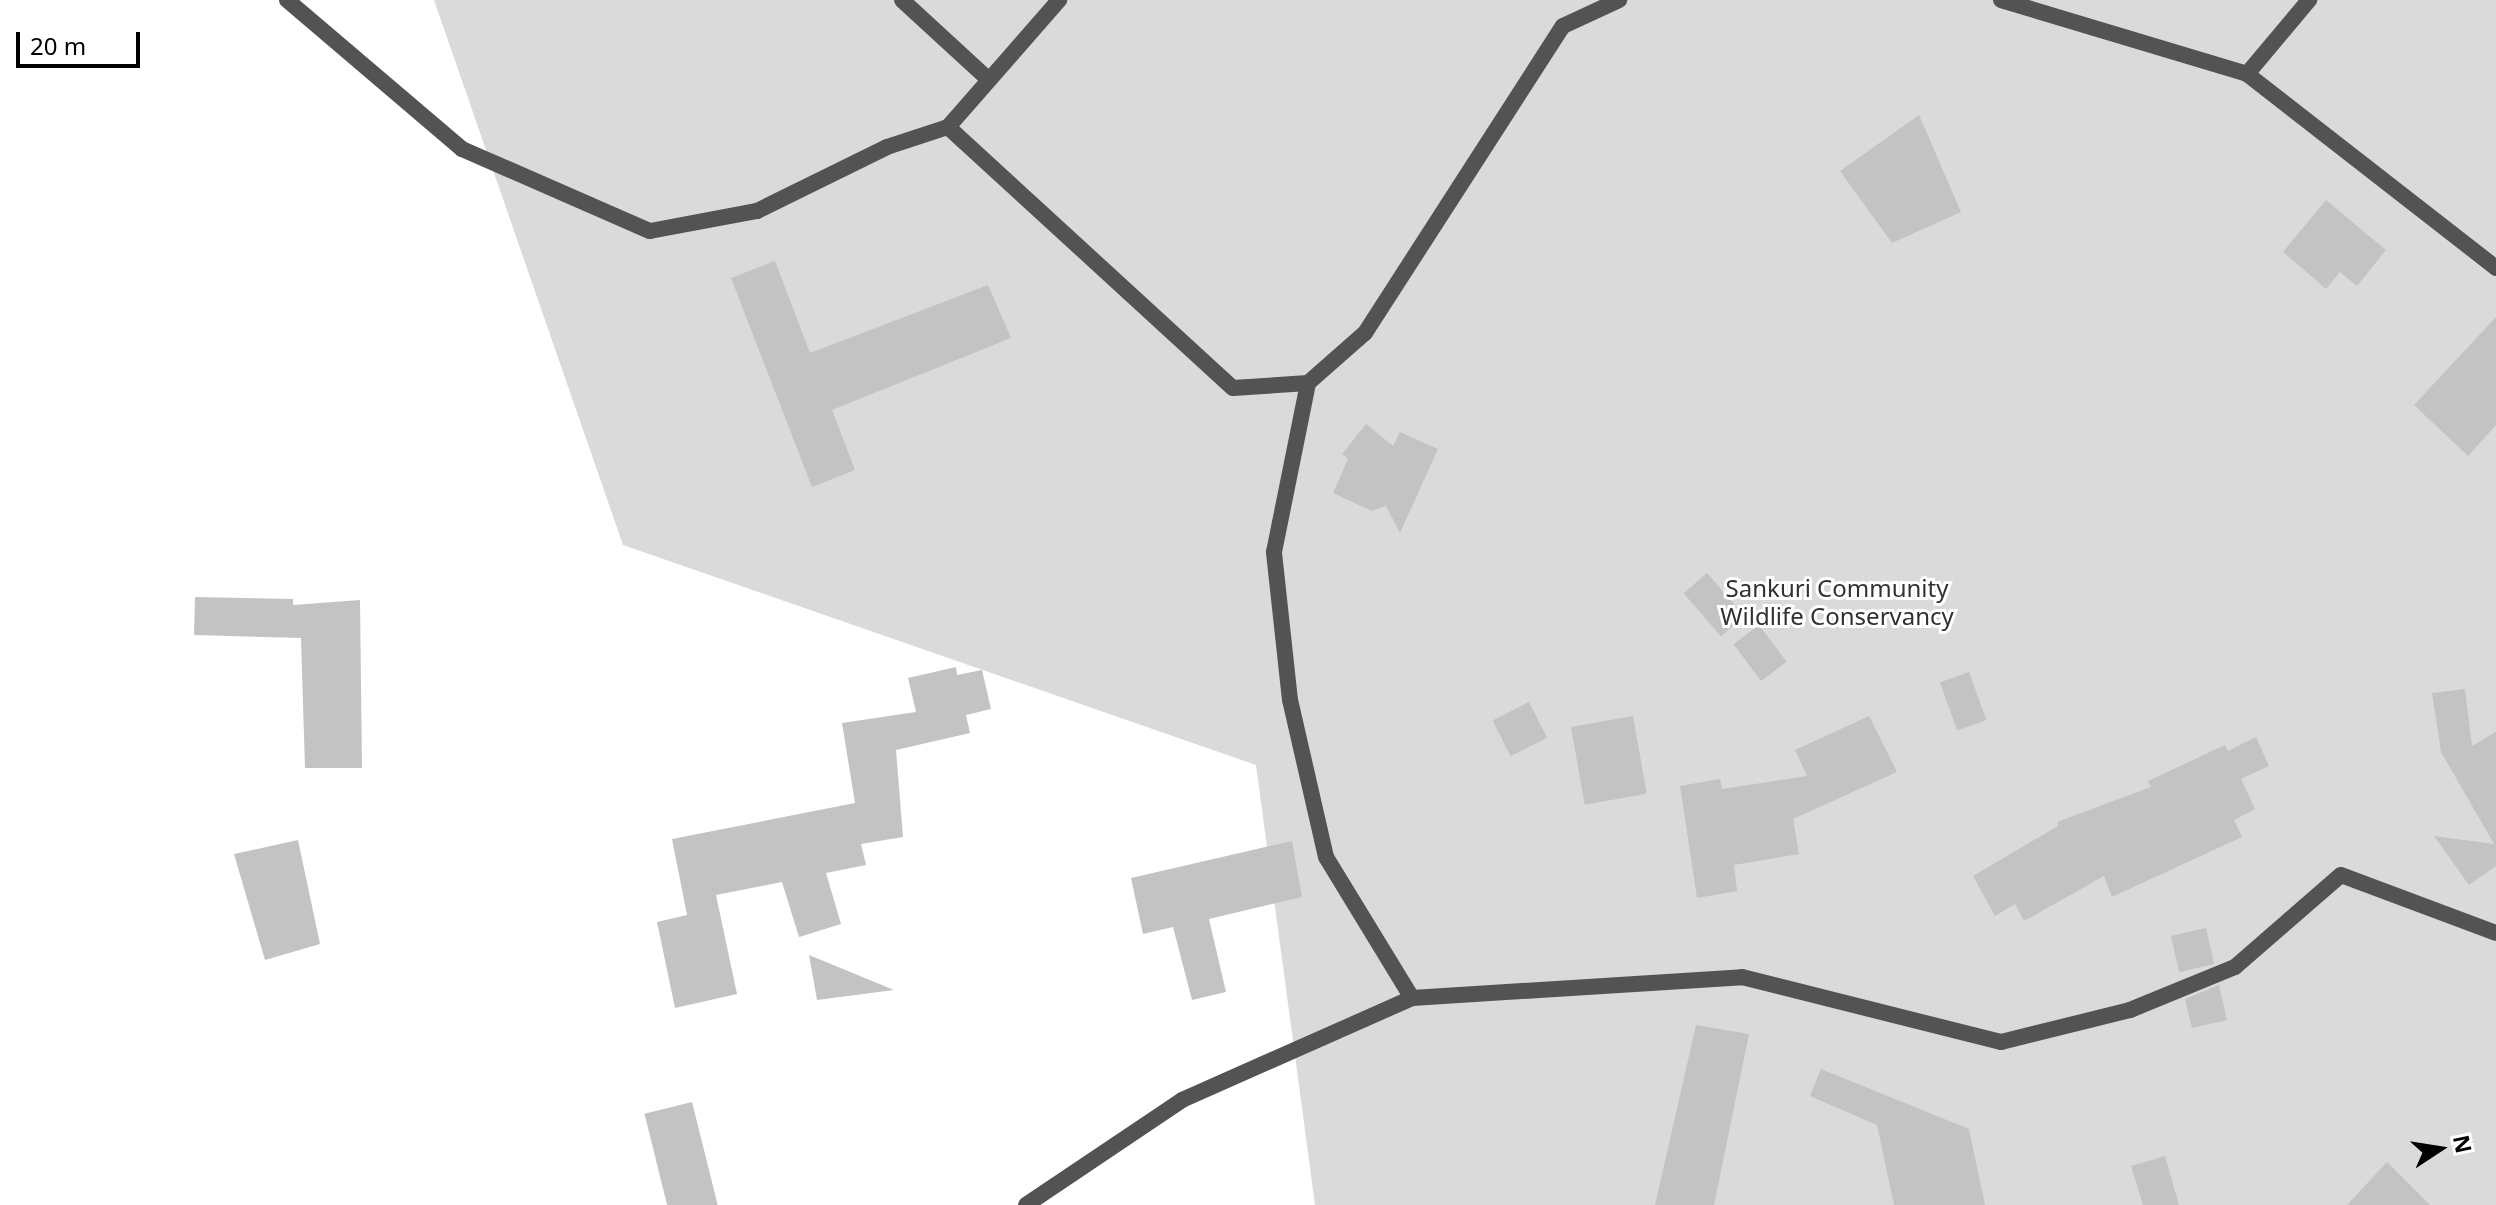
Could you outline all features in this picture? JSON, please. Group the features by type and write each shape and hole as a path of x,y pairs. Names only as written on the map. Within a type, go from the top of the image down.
{"street":[{"path":"287,0 462,149 650,231 757,211 887,147 948,127 1059,0"},
{"path":"902,0 989,80"},
{"path":"1412,998 1326,857 1290,700 1274,552 1308,383 1365,333 1563,26 1619,0"},
{"path":"2001,0 2247,74 2496,268"},
{"path":"2247,74 2309,0"},
{"path":"948,127 1233,388 1308,383"},
{"path":"1026,1205 1182,1100 1412,998 1742,977 2001,1042 2130,1010 2235,967 2341,875 2496,933"}],"green space":[{"name":"Sankuri Community Wildlife Conservancy","path":"434,0 2496,0 2496,1205 1315,1205 1256,765 623,545"}],"building":[{"path":"1919,115 1961,212 1892,243 1840,171"},
{"path":"2326,200 2386,250 2357,286 2340,272 2326,289 2283,252"},
{"path":"775,261 810,353 988,285 1011,338 832,410 855,470 812,487 731,278"},
{"path":"2496,317 2496,425 2468,456 2414,405"},
{"path":"1366,424 1393,446 1400,432 1438,449 1400,533 1386,506 1372,511 1333,493 1348,459 1342,454"},
{"path":"1707,573 1744,616 1721,636 1684,593"},
{"path":"195,597 293,599 293,605 360,600 362,768 305,768 301,638 194,635"},
{"path":"1759,625 1787,662 1761,681 1733,644"},
{"path":"956,667 957,675 982,670 991,709 966,715 970,733 896,750 903,837 861,844 866,865 826,873 841,924 799,937 782,882 716,895 737,994 675,1008 657,922 687,915 672,839 855,803 842,723 916,712 908,678"},
{"path":"1969,672 1986,720 1957,731 1940,683"},
{"path":"2465,689 2472,746 2496,732 2496,866 2469,885 2434,836 2494,844 2441,752 2432,693"},
{"path":"1529,702 1547,738 1511,756 1492,721"},
{"path":"1633,716 1647,794 1585,805 1571,727"},
{"path":"1869,716 1897,772 1793,819 1799,854 1734,865 1737,891 1697,898 1680,786 1720,779 1722,789 1807,776 1795,750"},
{"path":"2256,737 2269,766 2241,779 2255,809 2234,820 2242,837 2112,897 2104,876 2024,921 2015,904 1995,916 1973,876 2058,826 2057,822 2151,787 2148,781 2225,745 2228,751"},
{"path":"298,840 320,944 265,960 234,854"},
{"path":"1292,841 1302,897 1209,919 1226,992 1192,1000 1173,927 1143,934 1131,878"},
{"path":"2206,928 2214,964 2179,972 2171,936"},
{"path":"809,955 894,990 817,1000"},
{"path":"2219,985 2227,1020 2192,1028 2185,999"},
{"path":"1696,1025 1749,1034 1714,1205 1655,1205"},
{"path":"1821,1069 1969,1129 1985,1205 1894,1205 1877,1125 1810,1096"},
{"path":"692,1102 718,1205 667,1205 644,1114"},
{"path":"2165,1156 2179,1205 2143,1205 2131,1166"},
{"path":"2387,1162 2430,1205 2347,1205"}]}
